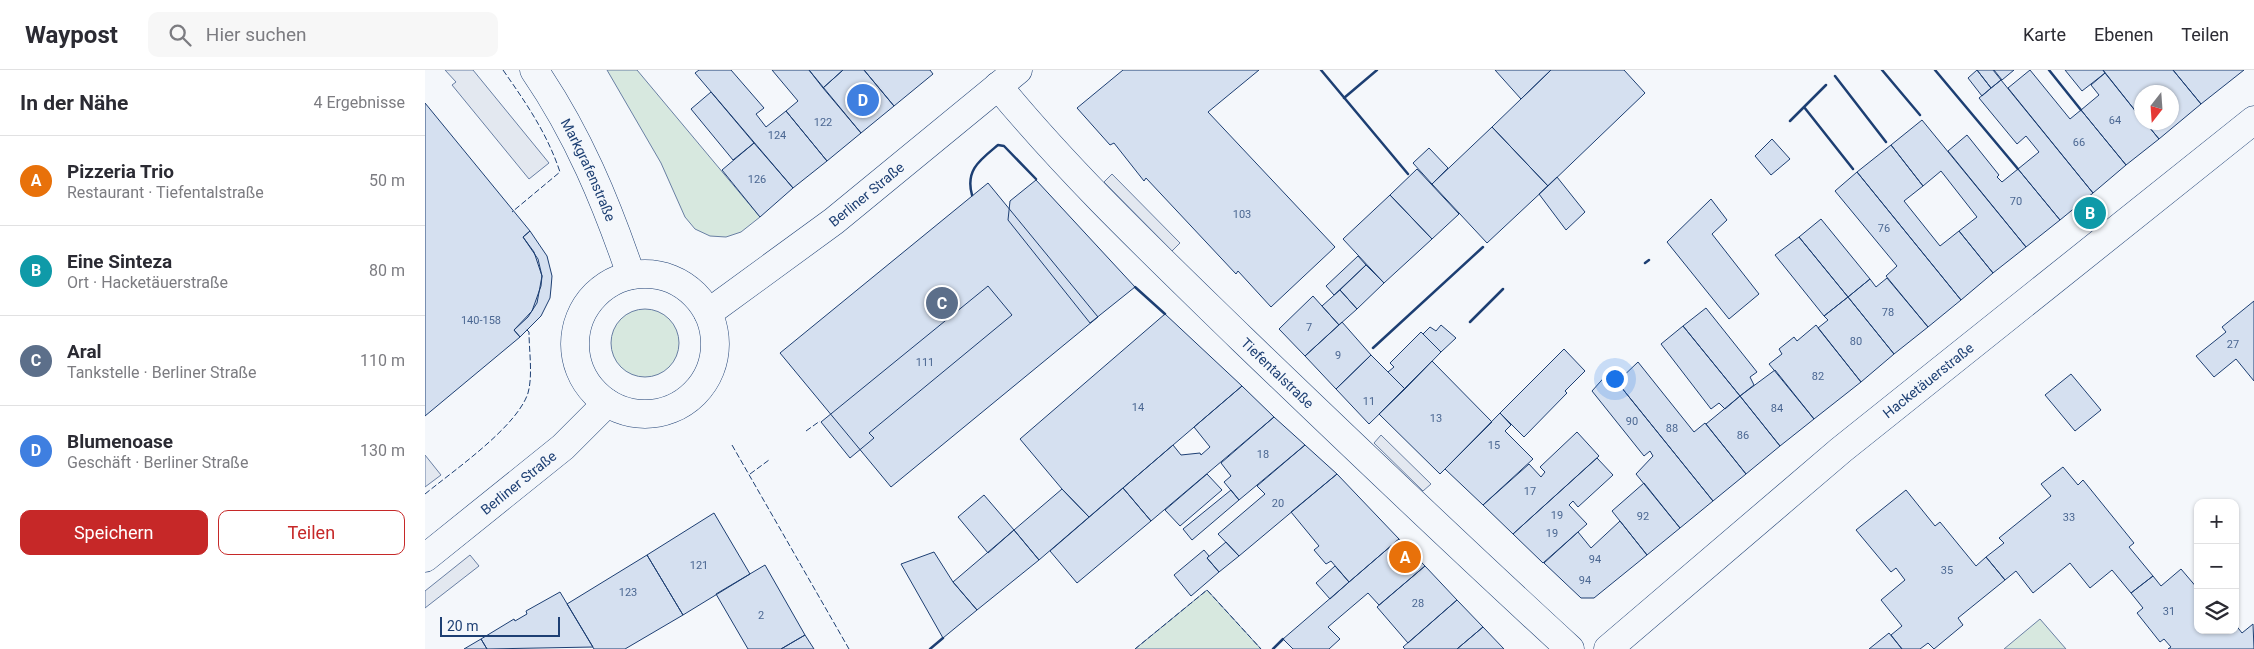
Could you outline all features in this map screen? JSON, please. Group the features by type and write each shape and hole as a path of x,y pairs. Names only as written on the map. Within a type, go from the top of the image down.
{"street":[{"name":"Markgrafenstraße","path":"534,70 558,105 583,151 631,275"},
{"name":"Berliner Straße","path":"708,313 834,221 1008,78"},
{"name":"Tiefentalstraße","path":"1008,78 1038,135 1171,271 1418,509 1570,649"},
{"name":"Hacketäuerstraße","path":"1608,649 1841,450 2254,120"},
{"path":"655,274 677,281 695,294 708,313 714,331 715,349 711,367 703,383 687,400 656,413 623,410 607,403 592,389 580,372 575,351 576,330 583,311 595,294 612,282 631,275 655,274"},
{"name":"Berliner Straße","path":"425,558 563,447 607,403"}],"shaded area":[{"path":"445,70 473,70 549,163 529,179 452,85 456,82"},
{"path":"607,70 637,70 760,217 741,232 726,237 710,236 695,229 685,217 661,163"},
{"path":"1112,174 1180,243 1172,251 1104,182"},
{"path":"645,309 658,312 669,319 676,330 679,343 676,356 669,367 658,374 645,377 632,374 621,367 614,356 611,343 614,330 621,319 632,312"},
{"path":"1381,435 1431,484 1423,491 1374,443"},
{"path":"425,455 441,475 425,487"},
{"path":"470,555 479,566 425,608 425,591"},
{"path":"1207,590 1261,649 1135,649"},
{"path":"2040,619 2066,649 2004,649"}],"building":[{"path":"699,70 731,70 764,108 756,114 766,127 786,111 827,161 793,188 695,73"},
{"path":"772,70 809,70 861,133 827,161 786,111 798,101"},
{"path":"809,70 843,70 823,88"},
{"path":"843,70 864,70 894,106 861,133 823,88"},
{"path":"864,70 930,70 933,74 894,106"},
{"path":"1123,70 1259,70 1208,112 1335,247 1271,307 1238,271 1236,274 1146,178 1144,181 1114,143 1110,145 1077,108"},
{"path":"1495,70 1551,70 1521,99"},
{"path":"1551,70 1624,70 1645,93 1548,186 1492,127"},
{"path":"1977,70 1991,88 1982,96 1968,78"},
{"path":"1977,70 1993,70 2001,80 1991,88"},
{"path":"1994,70 2014,70 2002,80"},
{"path":"2030,70 2070,119 2081,110 2126,165 2093,193 2008,88"},
{"path":"2065,70 2103,70 2105,73 2082,91"},
{"path":"2103,70 2173,70 2201,104 2179,122 2179,85 2134,85 2134,109"},
{"path":"2173,70 2244,70 2201,104"},
{"path":"2105,73 2134,109 2134,130 2152,130 2159,139 2126,165 2081,110 2099,95 2091,85"},
{"path":"2001,80 2093,193 2060,220 2018,169 2039,152 2026,136 2017,144 1979,98"},
{"path":"711,92 754,143 733,160 691,109"},
{"path":"425,103 530,231 523,237 534,252 542,276 537,303 528,317 514,330 520,337 425,416"},
{"path":"1922,120 2026,247 1993,273 1959,231 1977,217 1941,171 1923,186 1891,145"},
{"path":"1492,127 1548,186 1487,243 1432,184"},
{"path":"2152,130 2170,130 2159,139"},
{"path":"1967,135 1999,175 1997,177 2002,182 2018,169 2060,220 2026,247 1948,151"},
{"path":"1772,139 1790,159 1771,175 1755,156"},
{"path":"754,143 793,188 760,217 722,170"},
{"path":"1891,145 1923,186 1904,201 1940,246 1959,231 1993,273 1961,300 1857,172"},
{"path":"1429,148 1448,168 1432,184 1413,163"},
{"path":"1417,169 1459,214 1432,239 1390,195"},
{"path":"1857,172 1961,300 1928,327 1886,276 1897,266 1835,191"},
{"path":"1557,177 1585,212 1566,230 1539,194"},
{"path":"1036,180 1135,287 1090,323 1008,220 1010,201"},
{"path":"988,183 1098,317 891,487 780,353"},
{"path":"1390,195 1432,239 1384,283 1343,239"},
{"path":"1711,199 1727,220 1712,234 1759,294 1729,319 1667,242"},
{"path":"1821,219 1870,279 1848,297 1799,237"},
{"path":"530,231 547,256 552,276 551,288 550,298 541,316 520,337 514,330 532,311 541,286 542,276 538,259 523,237"},
{"path":"1799,237 1848,297 1824,316 1775,255"},
{"path":"1358,256 1366,265 1334,295 1326,286"},
{"path":"1366,265 1384,283 1357,309 1340,290"},
{"path":"1887,278 1928,327 1894,354 1848,297 1870,279 1876,287"},
{"path":"988,286 1012,315 869,433 874,438 850,458 821,422"},
{"path":"1340,290 1357,309 1339,325 1322,306"},
{"path":"1313,296 1339,325 1305,356 1279,329"},
{"path":"1848,297 1894,354 1861,382 1818,328 1828,320 1824,316"},
{"path":"2254,301 2254,381 2236,359 2214,377 2196,356 2226,332 2222,327"},
{"path":"1706,308 1757,372 1750,377 1754,385 1740,396 1683,326"},
{"path":"1165,314 1242,386 1089,517 1062,489 1020,439"},
{"path":"1342,322 1371,355 1336,389 1305,356"},
{"path":"1441,325 1456,338 1441,352 1423,334 1430,327 1436,331"},
{"path":"1816,325 1861,382 1814,419 1769,364 1782,354 1779,349 1794,337 1797,341"},
{"path":"1683,326 1740,396 1725,409 1719,403 1711,409 1661,344"},
{"path":"1421,332 1441,352 1405,389 1388,372 1394,367 1390,363"},
{"path":"1564,349 1585,371 1565,391 1567,393 1524,437 1500,413"},
{"path":"1371,355 1405,389 1369,424 1336,389"},
{"path":"1432,361 1492,422 1440,474 1379,414"},
{"path":"1638,362 1694,432 1705,423 1746,474 1713,501 1617,382"},
{"path":"1775,370 1814,419 1780,446 1740,396"},
{"path":"1609,372 1713,501 1680,528 1636,474 1653,456 1650,451 1644,456 1592,391"},
{"path":"2071,374 2101,410 2075,431 2045,395"},
{"path":"1242,386 1274,417 1151,521 1123,488 1173,445 1181,455 1200,453 1201,455 1210,447 1194,427"},
{"path":"1740,396 1780,446 1746,474 1706,424"},
{"path":"1500,413 1511,425 1505,431 1533,459 1483,505 1445,469"},
{"path":"1274,417 1305,445 1239,500 1224,482 1231,476 1221,463"},
{"path":"1577,432 1599,456 1513,534 1483,505 1529,464 1541,477 1545,472 1540,467"},
{"path":"1305,445 1337,474 1239,556 1218,534 1265,494 1257,486"},
{"path":"1597,458 1613,475 1578,507 1573,501 1569,505 1587,524 1543,563 1513,534"},
{"path":"2063,467 2078,485 2083,480 2134,543 2129,547 2153,576 2131,593 2112,570 2090,588 2070,563 2033,593 2016,571 2005,580 1986,557 2004,543 1999,538 2051,496 2041,484"},
{"path":"1207,474 1222,490 1180,526 1165,510"},
{"path":"1337,474 1399,539 1349,582 1331,561 1326,564 1314,550 1319,546 1291,512"},
{"path":"1644,483 1680,528 1647,555 1612,511"},
{"path":"1123,488 1151,521 1077,583 1050,551"},
{"path":"1062,489 1089,517 1039,560 1014,530"},
{"path":"1231,490 1239,500 1192,540 1183,529"},
{"path":"1906,490 1935,526 1940,522 1976,566 1986,557 2005,580 1958,618 1963,625 1934,649 1928,643 1920,649 1902,649 1891,635 1902,626 1881,600 1905,580 1896,568 1891,572 1856,530"},
{"path":"984,495 1014,530 988,553 958,517"},
{"path":"714,513 750,574 683,615 647,555"},
{"path":"1620,521 1647,555 1594,598 1581,598 1544,563 1578,532 1591,548"},
{"path":"1014,530 1039,560 977,610 953,582"},
{"path":"1399,539 1425,566 1379,605 1368,593 1328,627 1340,639 1329,649 1293,649 1283,639"},
{"path":"1226,542 1239,556 1219,572 1207,558"},
{"path":"1204,550 1209,556 1207,558 1219,572 1191,596 1174,575"},
{"path":"934,552 953,582 977,610 943,638 901,564"},
{"path":"647,555 683,615 625,649 594,649 567,604"},
{"path":"765,565 805,635 781,649 748,649 716,594"},
{"path":"1335,566 1349,582 1330,599 1316,583"},
{"path":"1425,566 1457,600 1408,643 1377,607"},
{"path":"2181,569 2194,584 2194,634 2239,634 2239,629 2242,633 2253,624 2254,649 2168,649 2171,647 2164,639 2160,642 2137,613 2143,608 2131,593 2153,576 2161,586"},
{"path":"560,592 593,647 487,649 481,639 514,619 515,621 527,614 526,611"},
{"path":"1457,600 1483,627 1457,649 1405,649 1403,647"},
{"path":"1483,627 1504,649 1457,649"},
{"path":"1889,633 1902,649 1869,649"},
{"path":"805,635 814,649 781,649"},
{"path":"481,639 487,649 464,649"}],"fence":[{"path":"503,70 528,106 542,131 560,172 512,212"},
{"path":"425,494 483,448 522,406 528,393 530,379 529,332 525,328"},
{"path":"806,431 820,421"},
{"path":"732,445 849,649"},
{"path":"750,474 769,460"},
{"path":"1135,649 1207,590 1261,649"}],"wall":[{"path":"1321,70 1408,174"},
{"path":"1344,98 1377,70"},
{"path":"1882,70 1920,115"},
{"path":"1935,70 2018,169"},
{"path":"2049,70 2081,110"},
{"path":"1835,76 1886,142"},
{"path":"1790,121 1826,85"},
{"path":"1804,107 1853,169"},
{"path":"972,195 970,186 972,172 980,161 998,145 1004,146 1036,179"},
{"path":"1373,348 1483,247"},
{"path":"1645,263 1649,260"},
{"path":"1135,287 1165,314"},
{"path":"1470,322 1503,289"},
{"path":"930,649 943,638"},
{"path":"1273,649 1283,639"}],"place":[{"name":"Blumenoase","path":"863,100"},
{"name":"Eine Sinteza","path":"2090,213"},
{"name":"Aral","path":"942,303"},
{"name":"Pizzeria Trio","path":"1405,557"}]}
